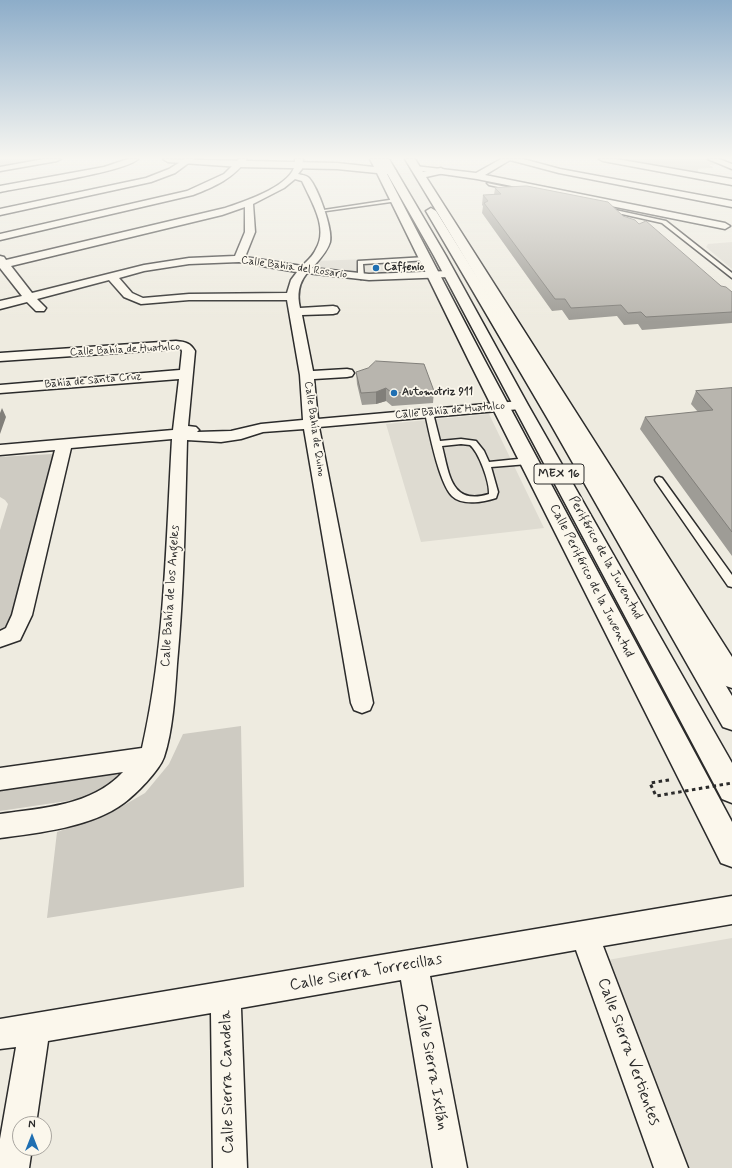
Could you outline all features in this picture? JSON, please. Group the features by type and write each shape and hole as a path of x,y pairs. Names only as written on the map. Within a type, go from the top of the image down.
{"main road":[{"name":"Calle Periférico de la Juventud","path":"404,214 436,269 528,461 732,852"},
{"name":"Periférico de la Juventud","path":"409,214 436,269 520,405 732,790"},
{"name":"Periférico de la Juventud","path":"418,214 558,421 732,719"},
{"path":"443,214 732,678"}],"street":[{"path":"0,237 101,214"},
{"path":"40,308 1,263 214,214"},
{"path":"239,259 250,232 249,214"},
{"name":"Calle Bahía de Quino","path":"320,214 325,231 325,241 316,258 303,270 292,288 292,296 306,375 311,424 362,703"},
{"path":"664,214 726,226"},
{"name":"Calle Bahia del Rosario","path":"0,305 111,276 168,263 212,259 239,259 303,270 361,276 436,269"},
{"path":"111,276 128,295 141,301 189,297 292,296"},
{"path":"295,312 333,310"},
{"name":"Calle Bahía de Huatulco","path":"0,357 185,346 189,351 180,434"},
{"path":"306,375 347,373"},
{"name":"Bahía de Santa Cruz","path":"0,389 187,374"},
{"name":"Calle Bahía de Huatulco","path":"0,450 180,434 200,439 242,435 261,428 520,405"},
{"name":"Calle Bahía de los Angeles","path":"152,757 162,709 171,623 180,434"},
{"path":"0,639 13,634 22,615 64,445"},
{"path":"0,779 152,757"},
{"path":"0,826 57,818 96,806 115,795 128,784 152,757"},
{"name":"Calle Sierra Torrecillas","path":"0,1034 732,910"},
{"name":"Calle Sierra Vertientes","path":"585,935 671,1168"},
{"name":"Calle Sierra Ixtlán","path":"413,965 450,1168"},
{"name":"Calle Sierra Candela","path":"226,996 230,1168"},
{"path":"12,1168 36,1028"}],"lane":[{"path":"626,214 664,222 732,276"},
{"path":"361,276 360,262 436,269"},
{"path":"429,413 438,444 452,490 458,497 475,499 489,498 493,496 494,492 486,465 477,445 471,442 438,444"},
{"path":"486,465 528,461"},
{"path":"659,480 732,583"}],"path":[{"path":"669,780 650,783 656,796 732,783"}],"shaded area":[{"path":"732,242 732,269 706,247 708,244"},
{"path":"413,257 418,271 374,275 315,269 316,261"},
{"path":"489,414 544,528 421,542 386,424"},
{"path":"52,454 53,459 10,623 6,628 0,629 0,530 8,504 0,497 0,457"},
{"path":"241,726 244,887 47,918 57,832 107,815 145,793 169,764 183,734"},
{"path":"107,772 117,775 115,783 87,798 0,811 0,788"},
{"path":"732,938 732,1168 679,1168 602,961"}],"building":[{"path":"492,214 620,214 635,220 639,224 646,221 721,286 726,287 732,292 732,312 646,317 641,312 628,313 621,305 571,308 565,299 555,299"},
{"path":"376,361 424,364 434,391 392,393 386,388 376,392 361,393 356,372 368,368"},
{"path":"732,388 732,532 645,417 713,410 696,391"}],"place":[{"name":"Caffenio","path":"376,268"},
{"name":"Automotriz 911","path":"394,393"}]}
